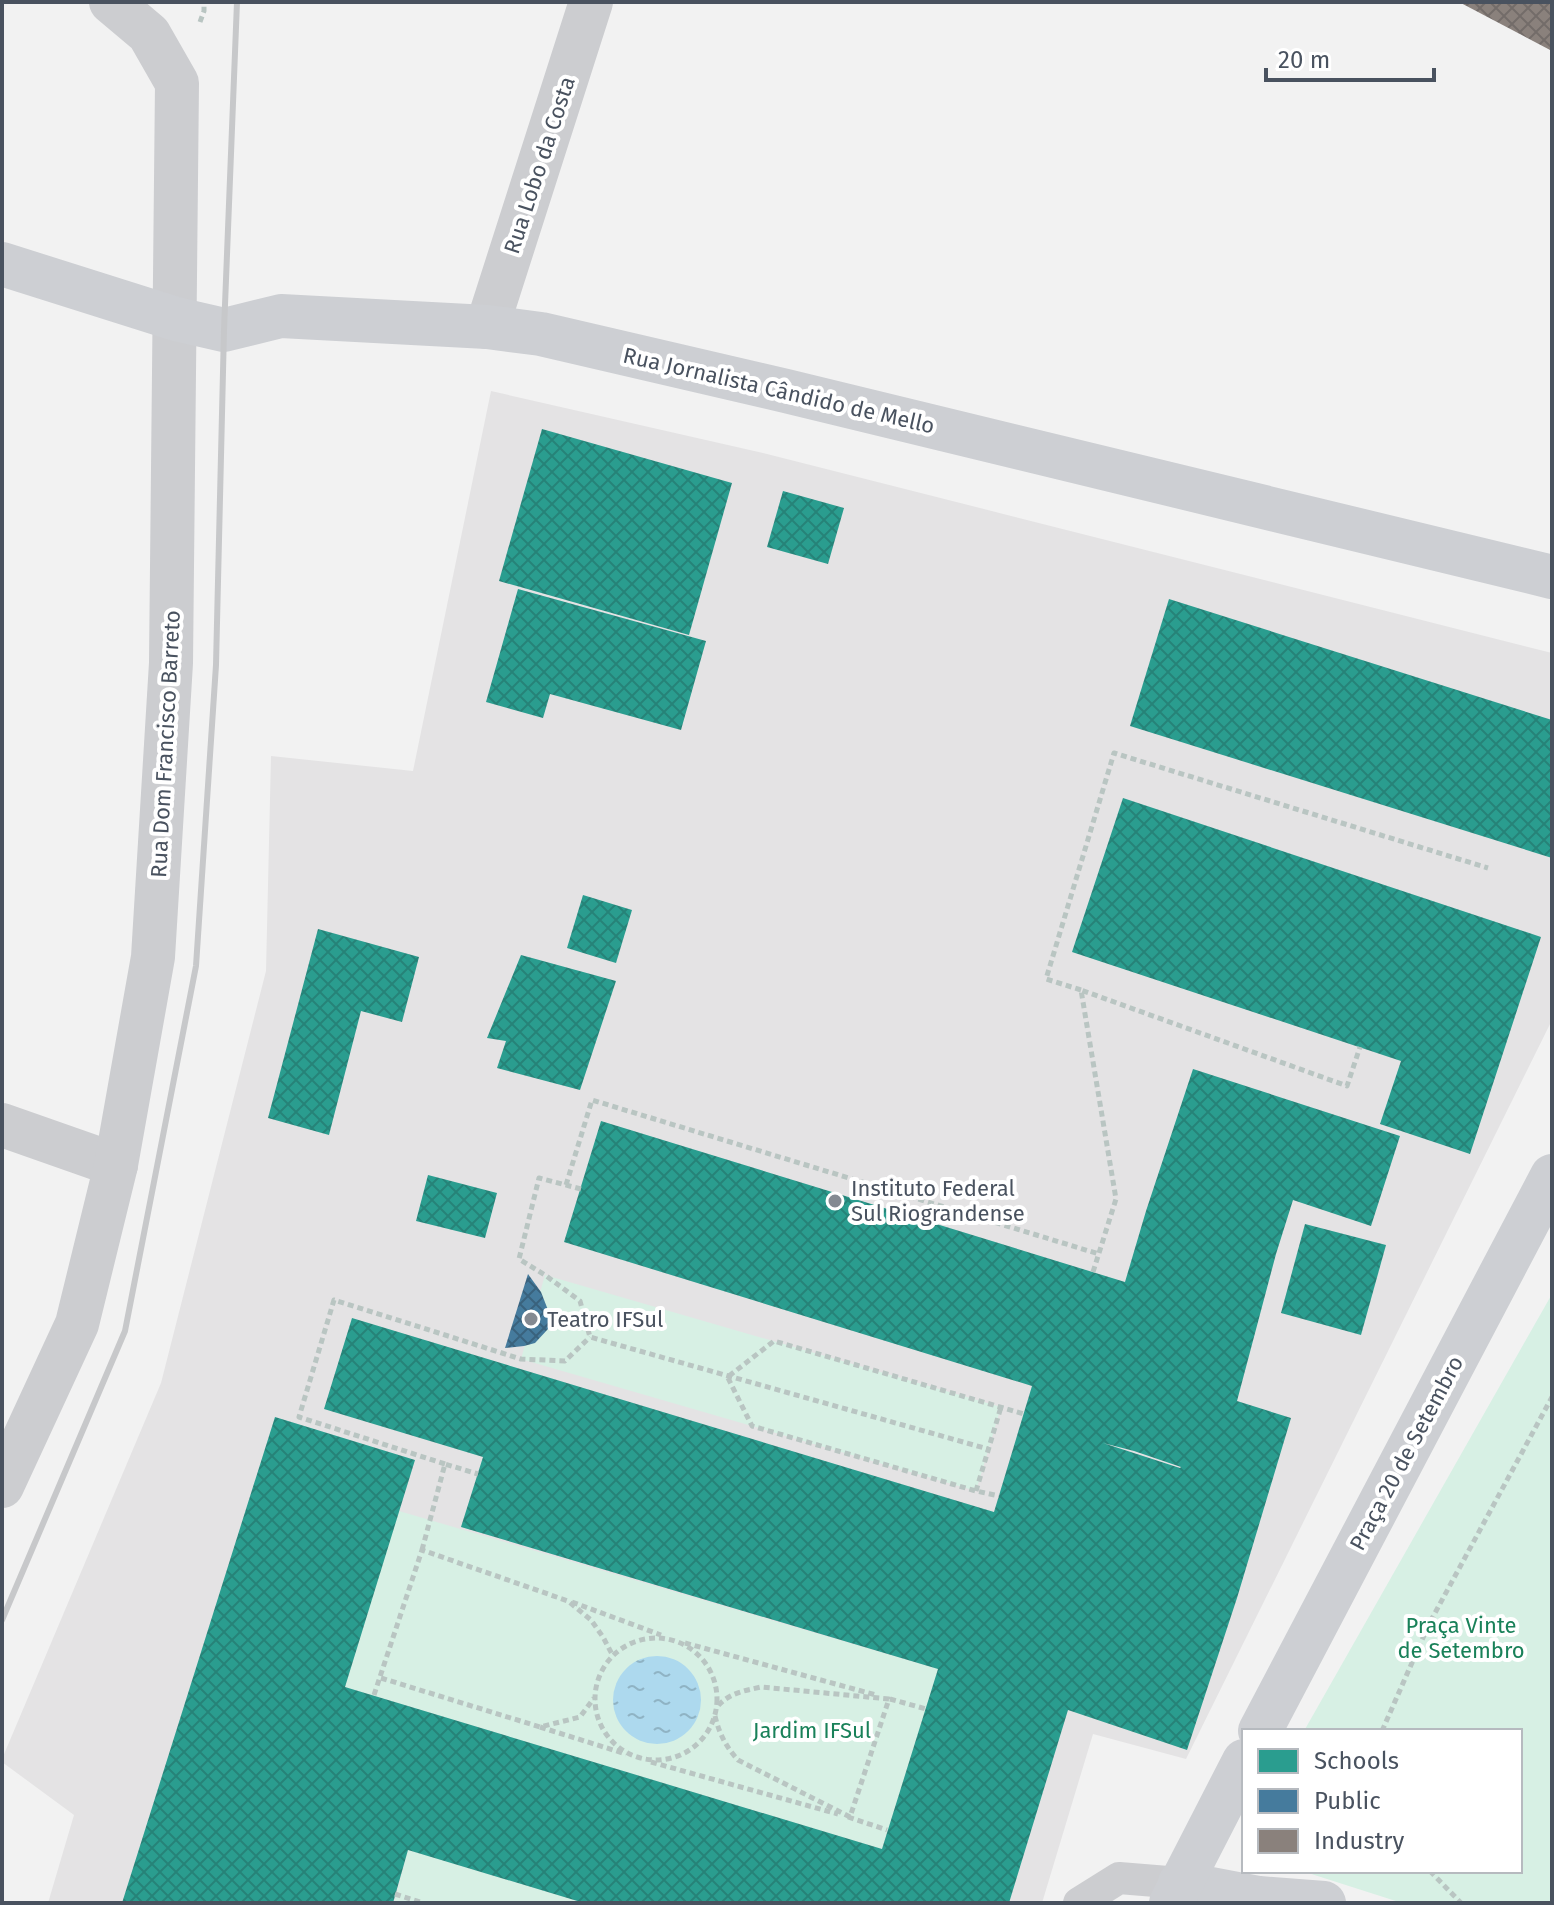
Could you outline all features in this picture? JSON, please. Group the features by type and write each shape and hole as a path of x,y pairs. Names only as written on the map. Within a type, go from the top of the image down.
{"street":[{"name":"Rua Dom Francisco Barreto","path":"2,1486 77,1324 116,1165 153,957 171,663 177,83 149,34 111,2"},
{"name":"Rua Lobo da Costa","path":"487,327 591,2"},
{"name":"Rua Jornalista Cândido de Mello","path":"2,264 176,319 224,330 281,316 487,327 541,334 1552,577"},
{"path":"2,1125 116,1165"},
{"name":"Praça 20 de Setembro","path":"1261,1729 1552,1176"},
{"path":"1242,1765 1175,1893 1324,1903"}],"lane":[{"path":"1079,1903 1119,1878 1175,1893"}],"path":[{"path":"1360,1047 1347,1086 1046,979 1114,753 1488,868"},
{"path":"1081,990 1116,1199 1093,1272"},
{"path":"566,1185 592,1100 1099,1254"},
{"path":"581,1189 539,1178 519,1259 580,1301 590,1337"},
{"path":"478,1474 299,1417 334,1300 521,1359 565,1361 590,1337"},
{"path":"590,1337 988,1449"},
{"path":"728,1377 774,1341 1024,1414"},
{"path":"728,1377 752,1426 999,1496"},
{"path":"1383,1729 1429,1624 1552,1397"},
{"path":"976,1491 1001,1407"},
{"path":"374,1695 422,1550 445,1464"},
{"path":"422,1550 680,1642 697,1652 709,1669 716,1687 717,1707 711,1726 700,1743 683,1754 664,1760 644,1760 610,1739 599,1722 594,1701 596,1688"},
{"path":"568,1601 591,1620 613,1656"},
{"path":"540,1727 580,1717 593,1701 606,1663 620,1648 640,1639 660,1637 926,1709"},
{"path":"381,1678 644,1760 887,1830"},
{"path":"717,1707 725,1697 761,1687 889,1699"},
{"path":"850,1817 889,1699"},
{"path":"715,1716 724,1741 738,1760 850,1817"},
{"path":"1432,1873 1461,1903"},
{"path":"395,1894 423,1903"}],"shaded area":[{"name":"Instituto Federal Sul Riograndense","path":"491,391 763,453 1552,653 1552,1020 1186,1759 1093,1734 1042,1903 48,1903 74,1815 2,1759 161,1383 266,971 271,756 413,771"}],"green space":[{"path":"545,1275 1001,1407 976,1491 521,1359"},
{"name":"Praça Vinte de Setembro","path":"1552,1294 1552,1903 1402,1903 1308,1873 1522,1873 1522,1729 1305,1729"},
{"name":"Jardim IFSul","path":"399,1511 938,1669 882,1849 345,1687"},
{"path":"408,1850 584,1903 394,1903"}],"water":[{"path":"657,1656 682,1663 694,1675 701,1700 694,1725 682,1737 657,1744 632,1737 620,1725 613,1700 620,1675 632,1663"}],"building: Schools":[{"path":"542,429 732,483 689,635 499,581"},
{"path":"783,491 844,508 828,564 767,547"},
{"path":"518,589 706,641 681,730 550,694 543,718 486,702"},
{"path":"1169,599 1552,720 1552,858 1130,726"},
{"path":"1123,798 1541,937 1470,1154 1380,1124 1401,1061 1072,952"},
{"path":"583,895 632,910 616,963 567,948"},
{"path":"318,929 419,957 402,1022 361,1011 329,1135 268,1118"},
{"path":"521,955 616,981 580,1090 497,1068 506,1041 487,1038"},
{"path":"1193,1069 1400,1136 1371,1226 1293,1200 1237,1401 1291,1418 1187,1750 1068,1710 1009,1903 584,1903 408,1850 393,1903 122,1903 275,1417 415,1460 345,1687 882,1849 938,1669 461,1527 483,1457 324,1409 352,1318 994,1512 1032,1386 564,1242 601,1121 1125,1282","holes":["1103,1443 1134,1451 1181,1467"]},
{"path":"428,1175 497,1193 485,1238 416,1221"},
{"path":"1305,1224 1386,1245 1361,1335 1281,1313"}],"building: Public":[{"name":"Teatro IFSul","path":"528,1274 541,1292 548,1310 548,1329 535,1343 505,1348"}],"building: Industry":[{"path":"1459,2 1552,2 1552,51"}],"railway":[{"path":"2,1620 125,1331 196,966 216,665 224,330 237,2"}],"place":[{"name":"Instituto Federal Sul Riograndense","path":"835,1201"},
{"name":"Teatro IFSul","path":"531,1319"}]}
